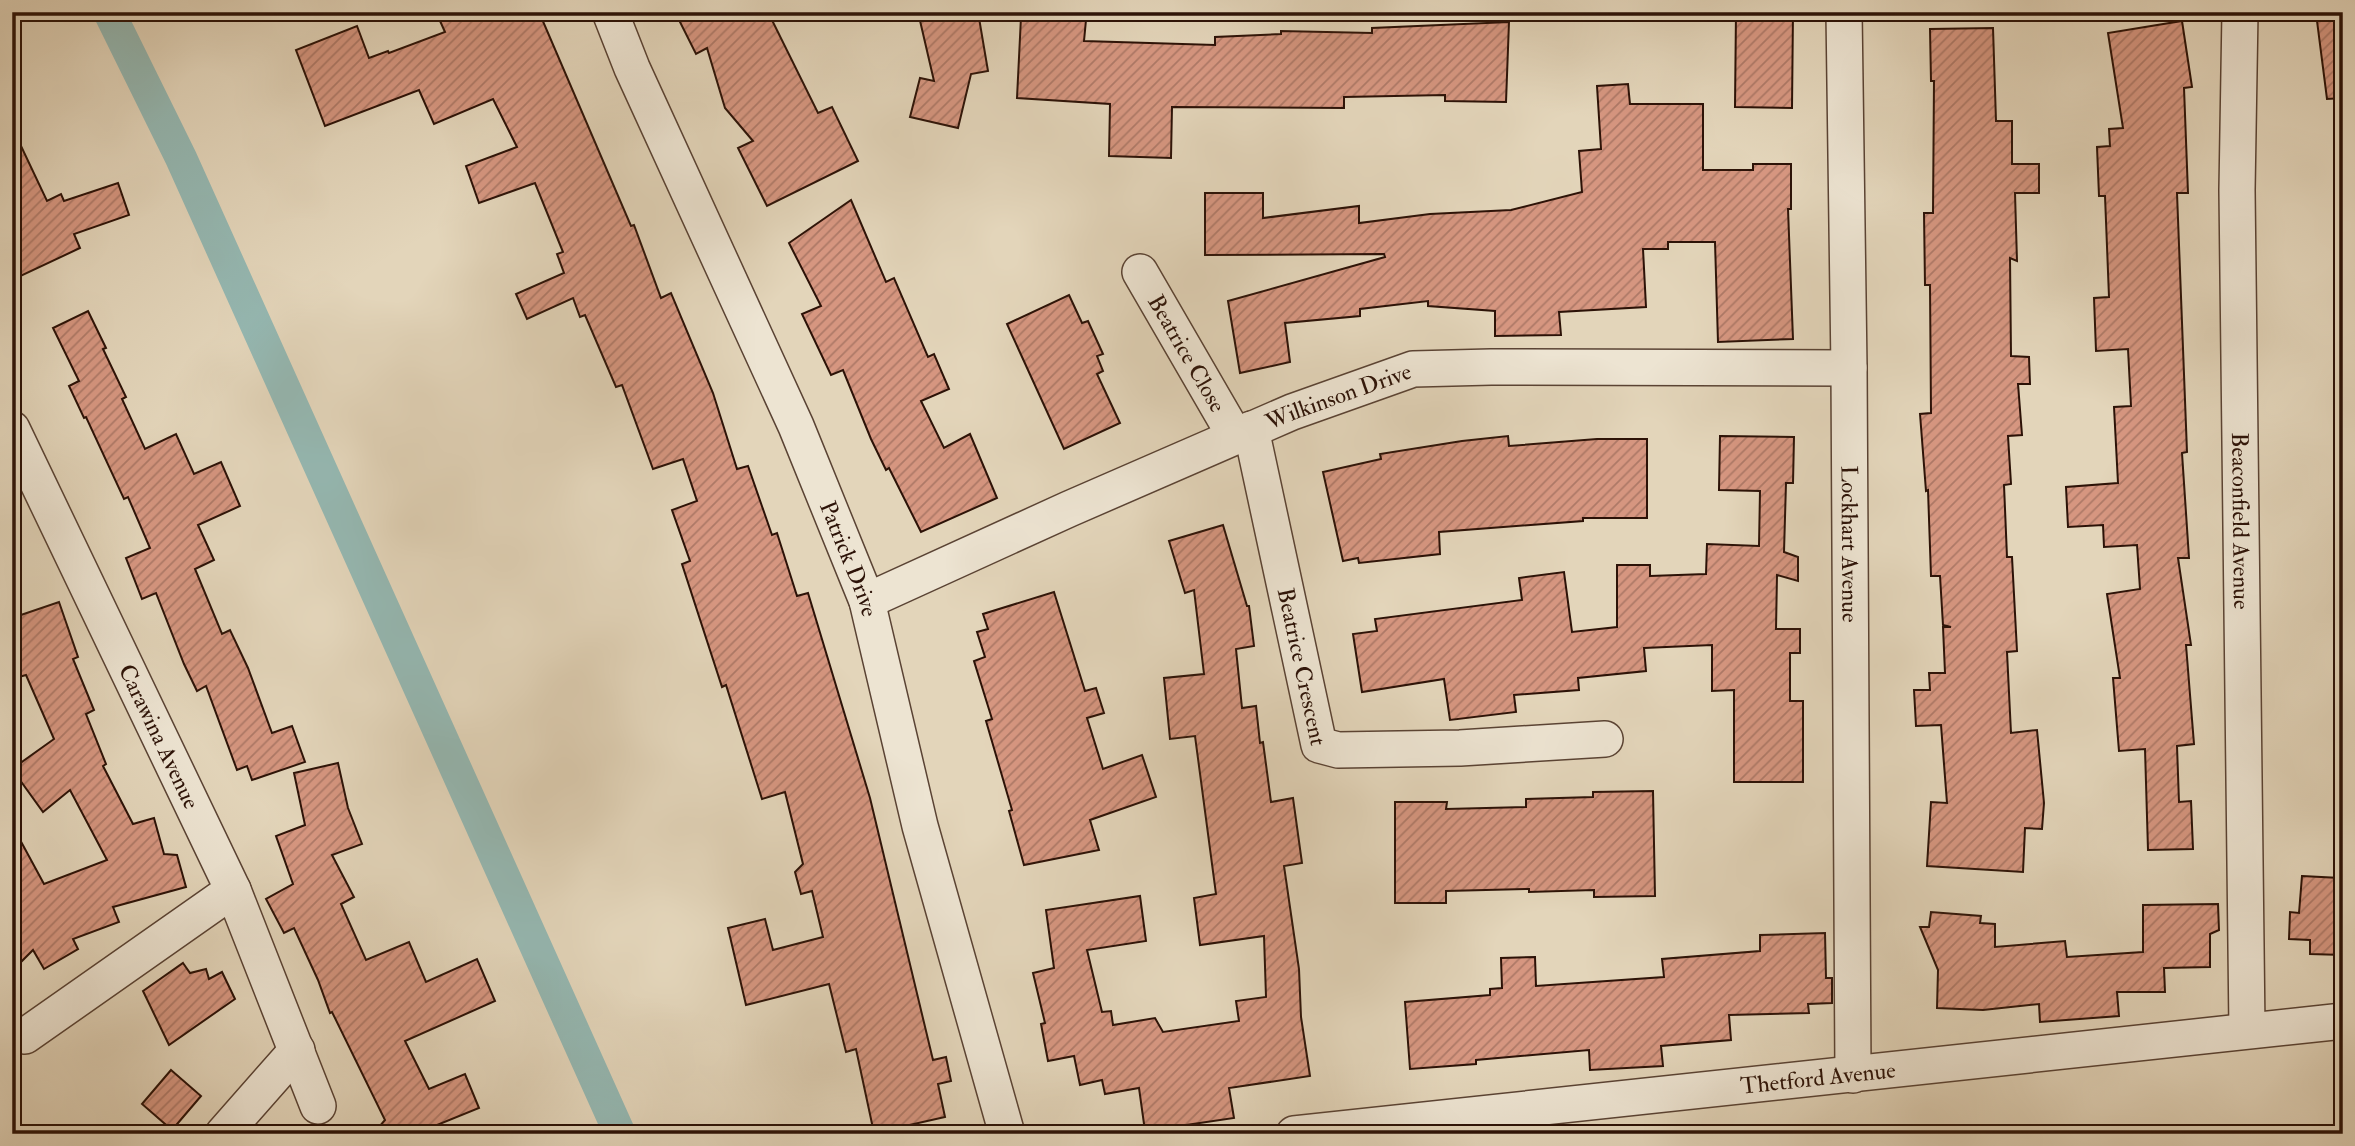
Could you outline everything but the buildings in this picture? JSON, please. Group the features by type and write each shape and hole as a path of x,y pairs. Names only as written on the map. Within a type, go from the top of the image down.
{"street":[{"name":"Patrick Drive","path":"610,12 632,68 796,426 867,601 920,826 1007,1134"},
{"name":"Lockhart Avenue","path":"1844,12 1853,1075"},
{"name":"Beaconfield Avenue","path":"2240,12 2237,190 2247,1030"},
{"name":"Beatrice Close","path":"1140,272 1243,433"},
{"name":"Wilkinson Drive","path":"867,601 1292,412 1413,369 1849,368"},
{"name":"Carawina Avenue","path":"12,429 233,890 318,1106"},
{"name":"Beatrice Crescent","path":"1243,433 1318,746 1338,750 1460,748 1605,739"},
{"path":"25,1036 233,890"},
{"name":"Thetford Avenue","path":"1294,1134 2343,1021"},
{"path":"223,1134 297,1050"}],"waterway":[{"path":"109,12 181,158 620,1134"}]}
